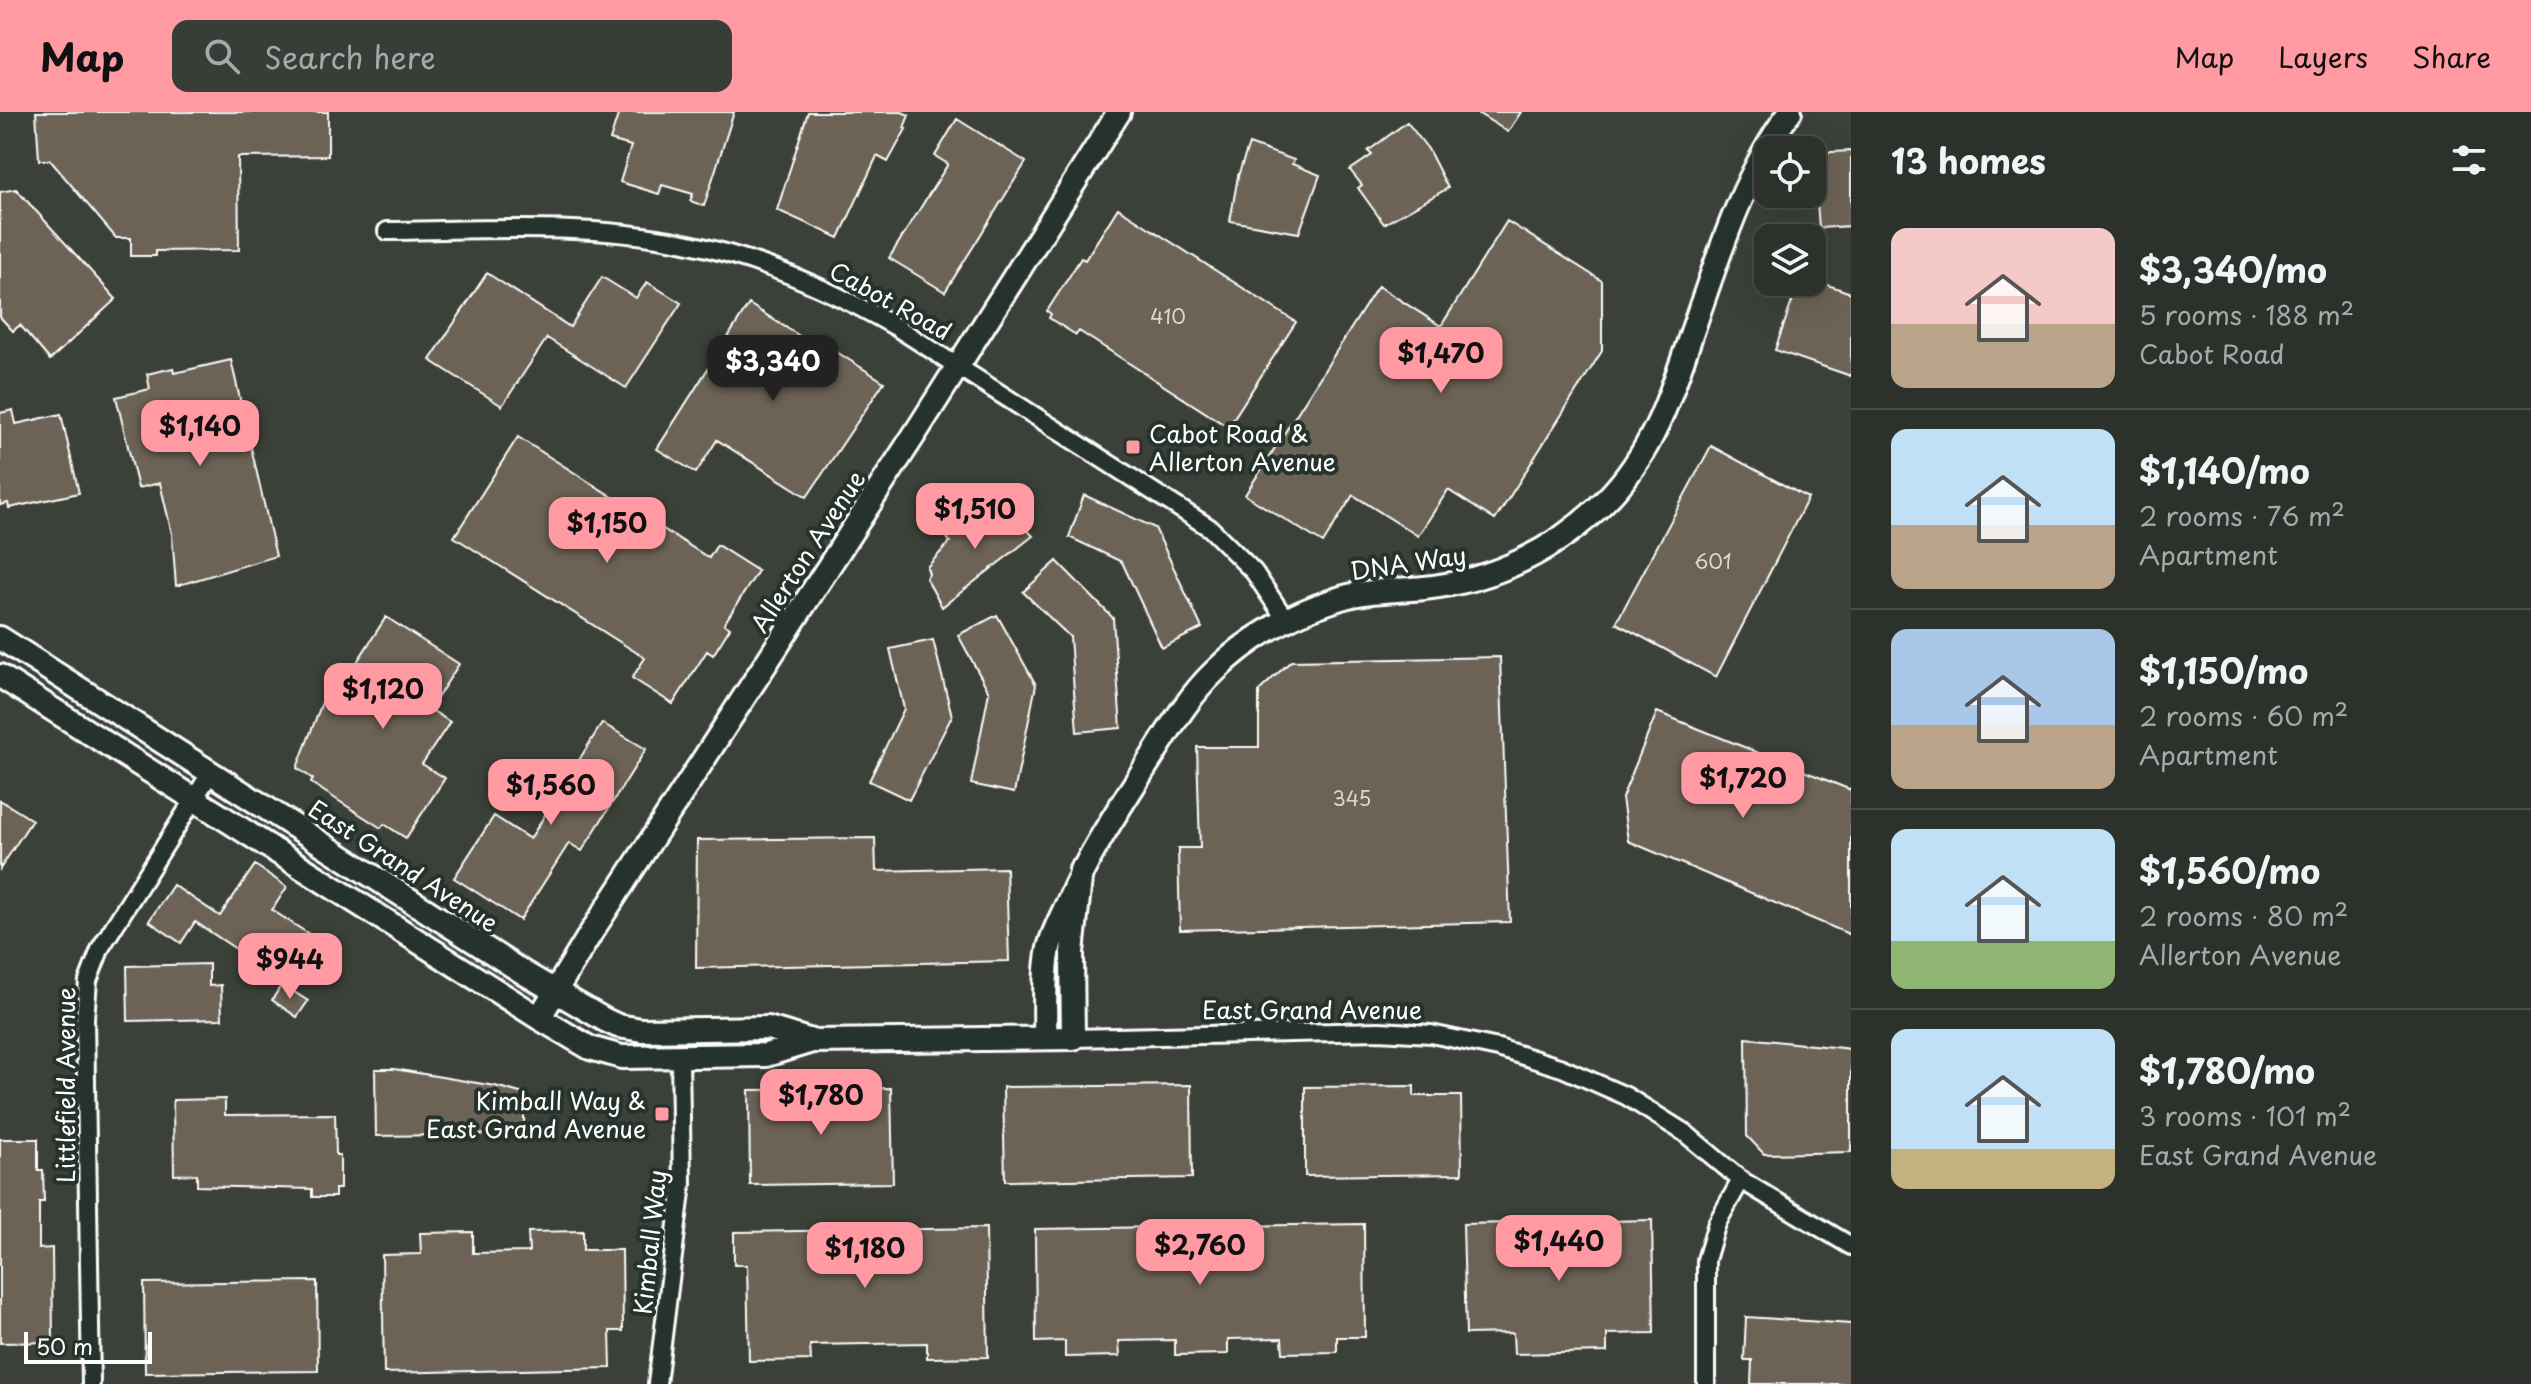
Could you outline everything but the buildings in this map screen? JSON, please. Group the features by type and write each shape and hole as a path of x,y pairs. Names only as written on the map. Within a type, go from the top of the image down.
{"main road":[{"name":"Allerton Avenue","path":"539,1018 1119,112"},
{"name":"DNA Way","path":"1045,1038 1049,948 1081,870 1194,694 1235,652 1286,620 1337,599 1451,584 1508,567 1562,538 1608,498 1635,465 1658,427 1731,220 1758,163 1790,112"},
{"name":"East Grand Avenue","path":"0,638 605,1020 631,1029 768,1028 812,1041"},
{"name":"East Grand Avenue","path":"0,676 195,802 590,1048 609,1054 766,1055 812,1041 1073,1038"},
{"name":"DNA Way","path":"1073,1038 1072,952 1081,870"}],"street":[{"name":"Cabot Road","path":"387,231 588,231 638,235 718,250 829,291 896,327 1210,528 1254,572 1286,620"},
{"name":"Littlefield Avenue","path":"91,1384 85,1019 88,981 93,963 109,934 195,802 211,772"},
{"name":"East Grand Avenue","path":"1073,1038 1364,1031 1431,1034 1466,1040 1562,1068 1626,1096 1685,1133 1741,1180 1851,1246"},
{"name":"Kimball Way","path":"657,1384 682,1181 680,1056"},
{"path":"1706,1384 1706,1260 1717,1223 1741,1180"}],"place":[{"name":"Cabot Road & Allerton Avenue","path":"1133,447"},
{"name":"Kimball Way & East Grand Avenue","path":"662,1114"}]}
